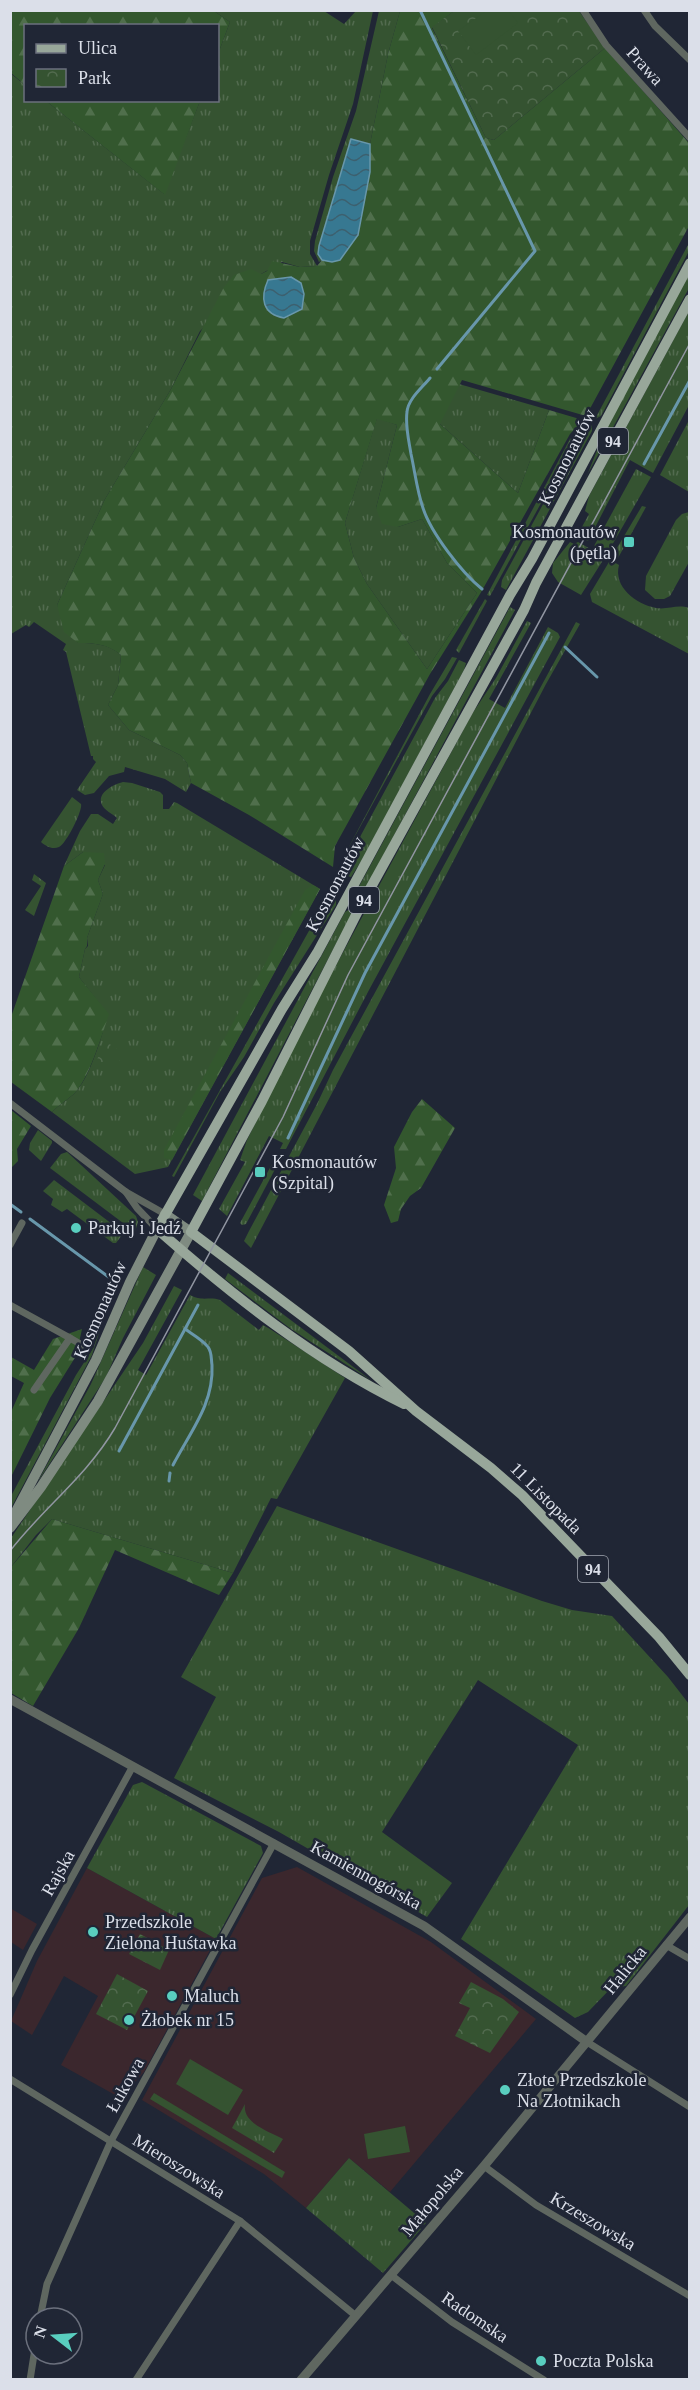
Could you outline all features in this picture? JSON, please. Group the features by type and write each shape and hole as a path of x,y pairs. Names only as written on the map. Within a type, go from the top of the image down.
{"main road":[{"name":"Kosmonautów","path":"10,1521 96,1360 130,1282 165,1214 317,953 510,595 549,529 607,415 690,263"},
{"name":"Kosmonautów","path":"10,1528 41,1487 99,1401 262,1101 360,907 524,610 536,583 690,299"},
{"name":"11 Listopada","path":"165,1214 349,1351 416,1411 492,1468 522,1495 659,1638 690,1675"},
{"name":"11 Listopada","path":"158,1229 214,1278 294,1338 371,1388 416,1411"}],"street":[{"name":"Prawa","path":"583,10 606,45 690,138"},
{"path":"644,10 655,26 690,60"},
{"path":"10,1103 126,1192 165,1214"},
{"path":"126,1192 136,1208 158,1229"},
{"path":"10,1245 22,1223"},
{"path":"10,1305 87,1348"},
{"path":"34,1390 70,1338"},
{"name":"Kamiennogórska","path":"10,1699 443,1938 587,2042 690,2107"},
{"name":"Rajska","path":"10,1995 32,1950 133,1766"},
{"name":"Łukowa","path":"42,2306 47,2284 111,2141 274,1843"},
{"name":"Halicka","path":"587,2042 690,1917"},
{"path":"666,1945 690,1959"},
{"name":"Małopolska","path":"302,2379 587,2042"},
{"name":"Mieroszowska","path":"10,2079 240,2222 356,2316"},
{"name":"Krzeszowska","path":"484,2166 536,2205 690,2296"},
{"path":"136,2379 240,2222"},
{"name":"Radomska","path":"391,2275 452,2322 544,2379"}],"shaded area":[{"path":"297,1867 431,1942 536,2019 390,2192 349,2158 306,2208 264,2174 142,2100 262,1878"},
{"name":"Żłobek nr 15","path":"87,1868 216,1939 126,2101 61,2065 98,1996 64,1976 32,2035 11,2021 37,1961"},
{"path":"10,1908 37,1924 23,1950 11,1942"}],"green space":[{"path":"11,10 214,11 230,22 219,51 219,24 24,24 24,84 11,73"},
{"path":"214,11 324,11 344,24 356,11 373,11 353,104 310,241 310,254 317,266 300,267 282,262 261,274 200,331 171,389 105,499 57,605 78,643 101,645 121,655 118,685 108,705 129,730 180,755 187,763 191,783 186,792 165,779 125,767 124,772 109,776 94,793 85,795 77,790 96,762 91,756 66,652 63,650 66,644 34,622 29,627 26,625 11,634 10,73 24,84 24,102 47,102 164,194 200,102 219,102 219,51 230,22"},
{"path":"379,11 400,11 388,54 370,144 351,139 319,246 318,254 322,260 319,262 314,251 315,241 333,177 356,111"},
{"path":"400,11 454,11 432,28 486,138 494,140 605,48 689,143 689,226 586,416 462,380 440,424 518,493 549,410 583,420 570,434 480,594 430,674 335,846 333,867 249,815 191,783 187,763 180,755 129,730 108,705 118,685 121,655 101,645 78,643 64,632 57,605 105,499 171,389 224,287 234,275 251,269 261,274 267,271 272,261 300,267 317,266 322,260 332,262 358,235 370,172 370,144 388,54","holes":["377,419 397,425 376,508 382,524 398,527 422,519 447,563 477,593 427,669 367,584 354,558 345,523"]},
{"path":"454,11 579,11 605,48 494,140 486,138 432,27"},
{"path":"486,11 509,11 518,23 476,55 458,31"},
{"path":"47,102 200,102 165,195"},
{"path":"689,243 689,251 601,416 595,419"},
{"path":"689,274 689,288 538,565 588,473 605,430"},
{"path":"689,311 689,405 653,473 630,460 588,541 577,536 589,514 585,511 589,496"},
{"path":"459,384 549,410 518,493 439,423"},
{"path":"377,418 397,425 376,508 398,527 422,519 447,563 477,593 427,669 367,584 354,558 345,523"},
{"path":"689,420 690,492 660,475"},
{"path":"592,425 592,431 506,590 501,587 502,580 574,447"},
{"path":"579,434 490,596 487,595 570,439"},
{"path":"636,469 651,477 607,554 594,546"},
{"path":"642,506 646,507 618,558 614,553"},
{"path":"689,512 689,562 670,596 655,599 645,590 646,576 676,520 682,514"},
{"path":"570,542 574,544 578,542 605,557 581,595 558,582 552,573 553,563"},
{"path":"612,561 619,565 619,580 623,587 641,603 656,608 689,608 689,654 592,602 590,594 609,562"},
{"path":"485,599 487,601 459,653 456,650"},
{"path":"510,607 515,610 362,895 356,897 356,892"},
{"path":"527,621 531,623 489,699 505,708 548,627 560,637 369,990 286,1149 280,1149 283,1143 269,1136 227,1216 219,1209 245,1162 240,1160 247,1140 308,1017 472,714 496,678"},
{"path":"576,622 580,624 546,684 251,1248 244,1241 249,1231 333,1070"},
{"path":"452,657 457,658 432,696 343,858 430,694"},
{"path":"459,660 466,663 464,670 362,860 351,877 340,874 435,698 448,681"},
{"path":"123,782 160,792 163,795 163,809 169,809 174,802 177,803 320,889 168,1167 135,1174 52,1112 80,1087 95,1056 108,1014 79,977 85,949 88,946 87,938 103,894 98,880 105,865 83,852 64,866 80,831 91,814 98,814 113,824 117,818 103,807 101,797 111,787"},
{"path":"72,797 81,804 73,827 62,845 54,848 47,846 41,842"},
{"path":"83,852 104,853 105,864 98,880 103,894 87,938 79,977 109,1014 80,1087 52,1112 11,1082 11,1017 64,866"},
{"path":"34,874 46,883 34,916 25,910 41,886 32,880"},
{"path":"313,885 320,889 172,1160 164,1158 164,1150 305,890"},
{"path":"329,895 336,899 336,905 274,1003 244,1057 220,1092 174,1177 172,1176"},
{"path":"350,909 351,915 202,1201 193,1195 345,912"},
{"path":"108,1043 124,1054 113,1070 97,1059"},
{"path":"422,1099 455,1128 421,1188 410,1196 401,1209 398,1221 391,1223 384,1205 396,1168 394,1147 412,1112"},
{"path":"11,1110 31,1126 17,1149 18,1161 11,1168"},
{"path":"38,1130 52,1141 41,1161 29,1150 30,1143"},
{"path":"67,1152 136,1216 138,1222 135,1232 50,1168 61,1154"},
{"path":"278,1153 281,1158 246,1224 242,1225 240,1223"},
{"path":"54,1180 112,1224 110,1228 117,1233 122,1231 116,1243 67,1209 62,1212 51,1205 53,1199 43,1191"},
{"path":"143,1267 156,1275 123,1338 106,1377 37,1483 91,1384"},
{"path":"228,1273 372,1381 291,1329 225,1279"},
{"path":"174,1286 182,1290 138,1370 146,1375 190,1295 220,1300 259,1330 263,1325 345,1378 277,1499 271,1498 233,1573 52,1519 11,1567 11,1538 143,1343"},
{"path":"82,1329 76,1356 50,1398 11,1477 11,1412 24,1383 11,1376 11,1357 34,1370 53,1339"},
{"path":"99,1329 92,1355 11,1508 11,1496 76,1375 94,1347"},
{"path":"277,1506 542,1601 572,1610 612,1616 668,1677 689,1704 689,1905 626,1986 612,1987 588,2012 575,2018 461,1939 578,1745 478,1680 382,1832 452,1883 427,1917 279,1832 174,1778 216,1697 181,1677"},
{"path":"52,1519 233,1573 219,1595 115,1550 79,1628 33,1706 11,1693 11,1567"},
{"path":"142,1782 261,1846 263,1853 216,1939 87,1868 133,1785"},
{"path":"140,1934 169,1950 160,1970 129,1954"},
{"path":"117,1974 148,1991 127,2030 96,2014"},
{"path":"471,1982 503,1999 519,2012 490,2053 455,2036 470,2008 459,2003"},
{"path":"190,2059 243,2090 228,2115 176,2084"},
{"path":"154,2093 285,2172 282,2178 150,2099"},
{"path":"245,2104 245,2111 257,2126 283,2139 274,2153 232,2128"},
{"path":"405,2126 410,2152 368,2159 364,2134"},
{"path":"349,2158 426,2223 424,2225 414,2217 411,2221 421,2229 383,2273 306,2208"}],"water":[{"path":"351,139 370,144 370,172 358,235 340,260 332,262 322,260 318,254 319,246"},
{"path":"291,277 301,283 304,294 302,309 284,318 267,309 264,299 265,287 268,280"}],"waterway":[{"path":"420,10 535,251 437,369"},
{"path":"430,378 413,398 407,412 407,433 419,495 427,518 440,540 457,563 482,589"},
{"path":"644,464 690,380"},
{"path":"288,1138 365,973 549,633"},
{"path":"565,647 597,677"},
{"path":"10,1204 21,1212"},
{"path":"30,1219 110,1278"},
{"path":"119,1451 198,1305"},
{"path":"173,1465 200,1417 212,1379 209,1349 185,1329"},
{"path":"169,1481 170,1473"}],"tram line":[{"path":"10,1551 91,1462 115,1428 283,1117 348,975 690,343"}],"place":[{"name":"Kosmonautów (pętla)","path":"629,542"},
{"name":"Kosmonautów (Szpital)","path":"260,1172"},
{"name":"Parkuj i Jedź","path":"76,1228"},
{"name":"Przedszkole Zielona Huśtawka","path":"93,1932"},
{"name":"Maluch","path":"172,1996"},
{"name":"Żłobek nr 15","path":"129,2020"},
{"name":"Złote Przedszkole Na Złotnikach","path":"505,2090"},
{"name":"Poczta Polska","path":"541,2361"}]}
